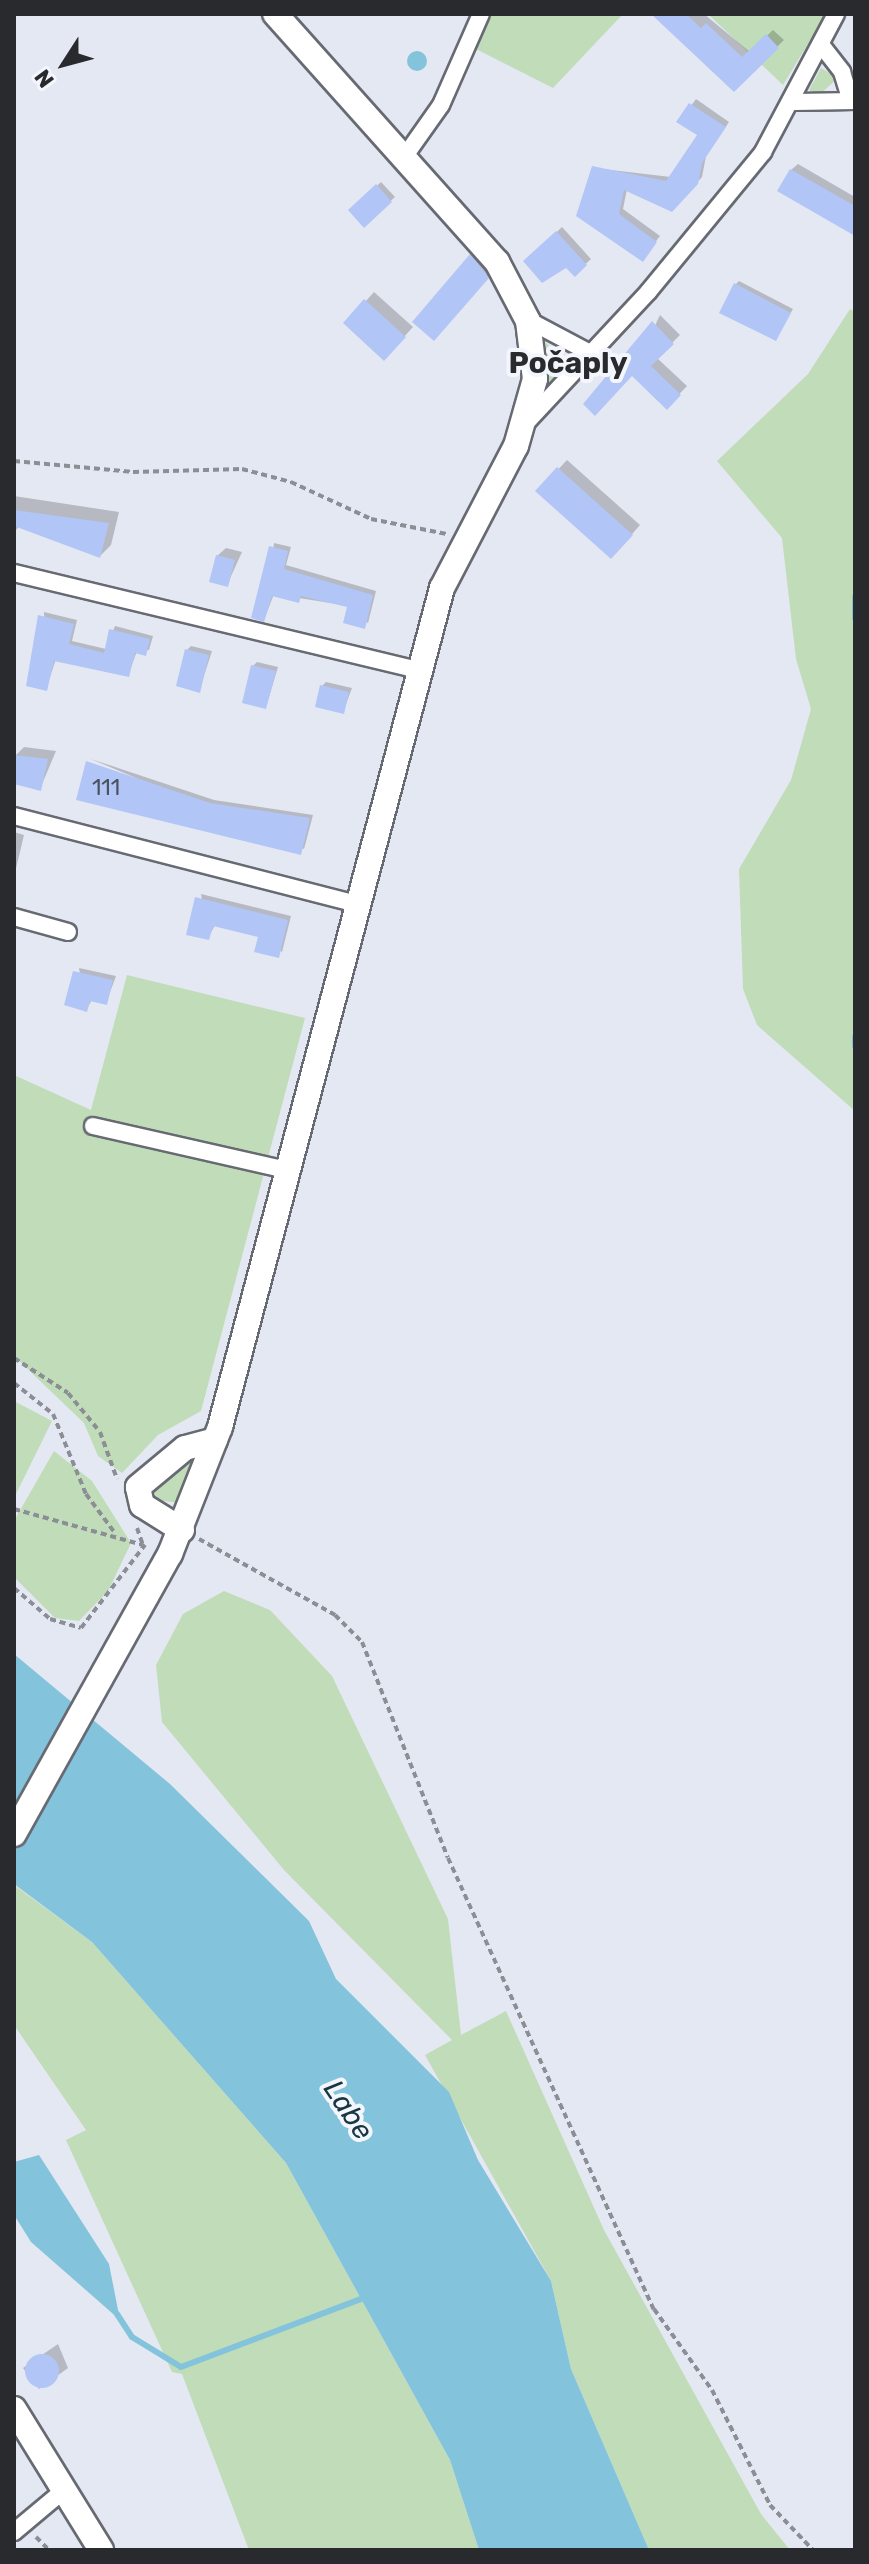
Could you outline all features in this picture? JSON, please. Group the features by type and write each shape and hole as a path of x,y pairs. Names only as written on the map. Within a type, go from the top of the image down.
{"street":[{"path":"275,14 497,262 528,320 535,379 526,423"},
{"path":"405,156 441,105 481,14"},
{"path":"14,1834 170,1554 215,1440 418,670 462,540 526,423 592,354 733,192 795,102 836,14"},
{"path":"795,102 852,100 842,72 822,46"},
{"path":"528,320 592,354"},
{"path":"14,573 418,670"},
{"path":"14,816 357,904"},
{"path":"14,917 68,932"},
{"path":"93,1126 287,1170"},
{"path":"182,1530 142,1505 138,1487 185,1448 215,1440"},
{"path":"14,2409 101,2550"},
{"path":"14,2532 63,2491"}],"path":[{"path":"14,461 133,472 242,469 291,482 371,519 462,540"},
{"path":"14,1358 68,1393 100,1432 119,1485"},
{"path":"14,1383 53,1414 86,1494 115,1533"},
{"path":"14,1509 115,1533 170,1554"},
{"path":"131,1515 143,1545"},
{"path":"182,1530 335,1615 362,1642 448,1858 654,2309 712,2390 770,2505 813,2550"},
{"path":"14,1588 50,1619 81,1628 143,1545"}],"green space":[{"path":"489,14 623,14 553,88 474,48"},
{"path":"708,14 826,14 783,85"},
{"path":"821,68 838,78 819,95 809,90"},
{"path":"850,309 855,312 855,1111 757,1025 743,989 739,869 791,780 811,709 796,659 782,538 717,461 808,374"},
{"path":"545,342 569,364 553,384 546,381"},
{"path":"127,975 305,1018 201,1411 158,1435 122,1473 98,1456 84,1423 14,1356 14,1075 91,1110"},
{"path":"14,1401 52,1421 14,1498"},
{"path":"54,1451 92,1481 131,1543 108,1591 79,1621 55,1618 14,1577 14,1521"},
{"path":"189,1457 200,1459 179,1503 156,1500 152,1490"},
{"path":"224,1591 270,1610 332,1676 448,1919 461,2035 506,2011 604,2230 761,2514 790,2550 649,2550 571,2369 551,2281 425,2055 452,2040 284,1870 162,1722 156,1665 183,1614"},
{"path":"14,1885 92,1942 286,2163 450,2460 479,2550 249,2550 182,2374 172,2372 66,2140 86,2130 14,2025"}],"water":[{"path":"417,51 424,54 427,61 424,68 417,71 410,68 407,61 410,54"},
{"name":"Labe","path":"14,1654 170,1784 309,1921 336,1979 449,2092 478,2160 551,2281 571,2369 649,2550 479,2550 450,2460 286,2163 92,1942 14,1884"},
{"path":"39,2155 109,2264 120,2320 31,2242 16,2218 14,2162"}],"building":[{"path":"651,14 686,14 701,28 706,23 742,57 766,34 779,48 734,92"},
{"path":"689,103 726,127 702,163 698,184 672,212 624,190 619,214 657,242 643,262 576,216 592,166 666,181 697,135 676,122"},
{"path":"790,169 855,206 855,236 777,191"},
{"path":"376,184 392,202 364,228 348,210"},
{"path":"556,231 587,265 575,277 566,268 542,283 523,261"},
{"path":"470,254 489,278 434,341 412,322"},
{"path":"734,283 791,313 776,341 719,313"},
{"path":"364,299 406,337 384,361 343,323"},
{"path":"652,321 674,344 651,366 681,395 667,410 632,376 595,416 583,404"},
{"path":"557,467 633,535 611,559 535,491"},
{"path":"14,510 109,523 100,558 14,526"},
{"path":"269,546 288,551 284,569 373,595 365,629 343,623 347,607 301,596 299,603 272,596 264,622 251,618"},
{"path":"216,555 235,560 228,587 209,582"},
{"path":"38,615 74,624 69,644 104,653 109,629 150,639 146,656 135,653 129,677 54,661 47,691 26,686"},
{"path":"185,649 209,655 200,693 176,686"},
{"path":"251,665 276,671 266,709 242,703"},
{"path":"320,685 349,692 344,714 315,707"},
{"path":"14,755 48,759 41,791 14,784"},
{"path":"86,761 210,803 310,818 301,855 76,800"},
{"path":"195,897 288,920 279,958 254,952 258,937 213,926 209,940 186,935"},
{"path":"73,971 113,980 107,1005 90,1001 87,1012 64,1005"},
{"path":"42,2354 54,2359 59,2371 54,2383 42,2388 30,2383 25,2371 30,2359"}],"waterway":[{"path":"855,597 855,618"},
{"path":"855,1037 855,1046"},
{"path":"117,2314 132,2337 181,2367 372,2295"}],"district":[{"name":"Počaply","path":"568,363"}]}
